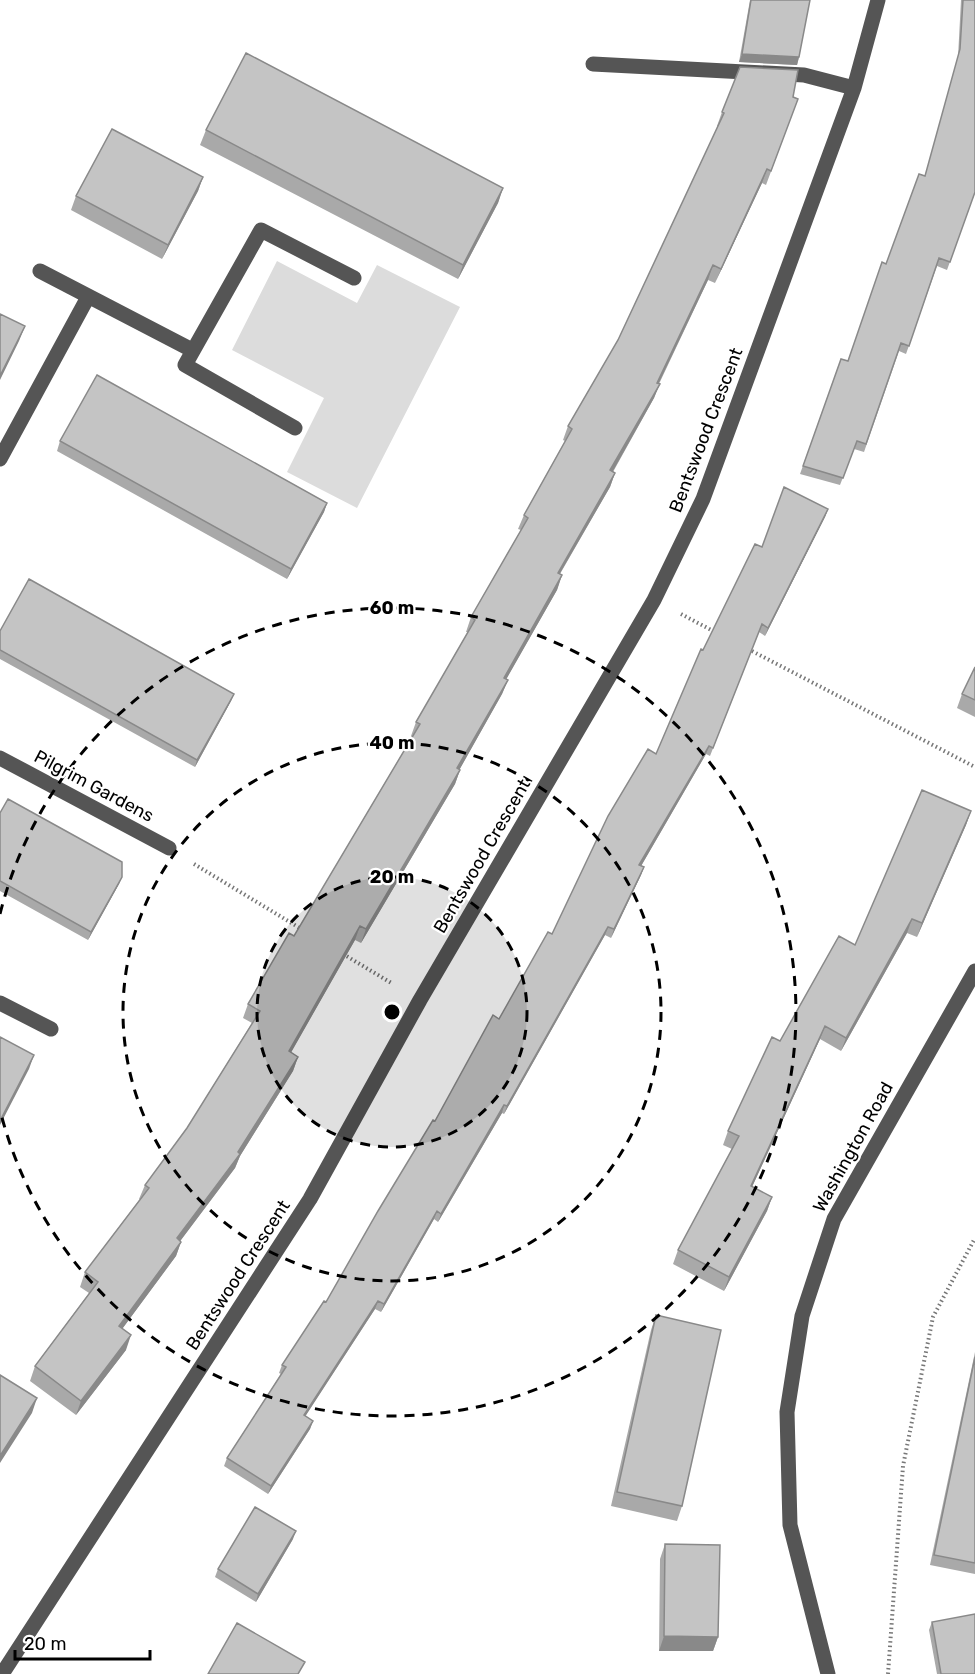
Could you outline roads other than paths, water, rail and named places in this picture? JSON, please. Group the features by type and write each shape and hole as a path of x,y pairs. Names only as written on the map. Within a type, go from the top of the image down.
{"street":[{"name":"Bentswood Crescent","path":"2,1674 310,1200 420,1000 654,600 703,500 854,88 878,0"},
{"path":"593,64 804,75 854,88"},
{"path":"295,428 185,365 261,230 354,278"},
{"path":"40,271 192,350"},
{"path":"0,459 88,297"},
{"name":"Pilgrim Gardens","path":"0,758 169,848"},
{"name":"Washington Road","path":"828,1674 790,1525 787,1413 802,1316 834,1219 975,970"},
{"path":"0,1003 51,1029"}]}
